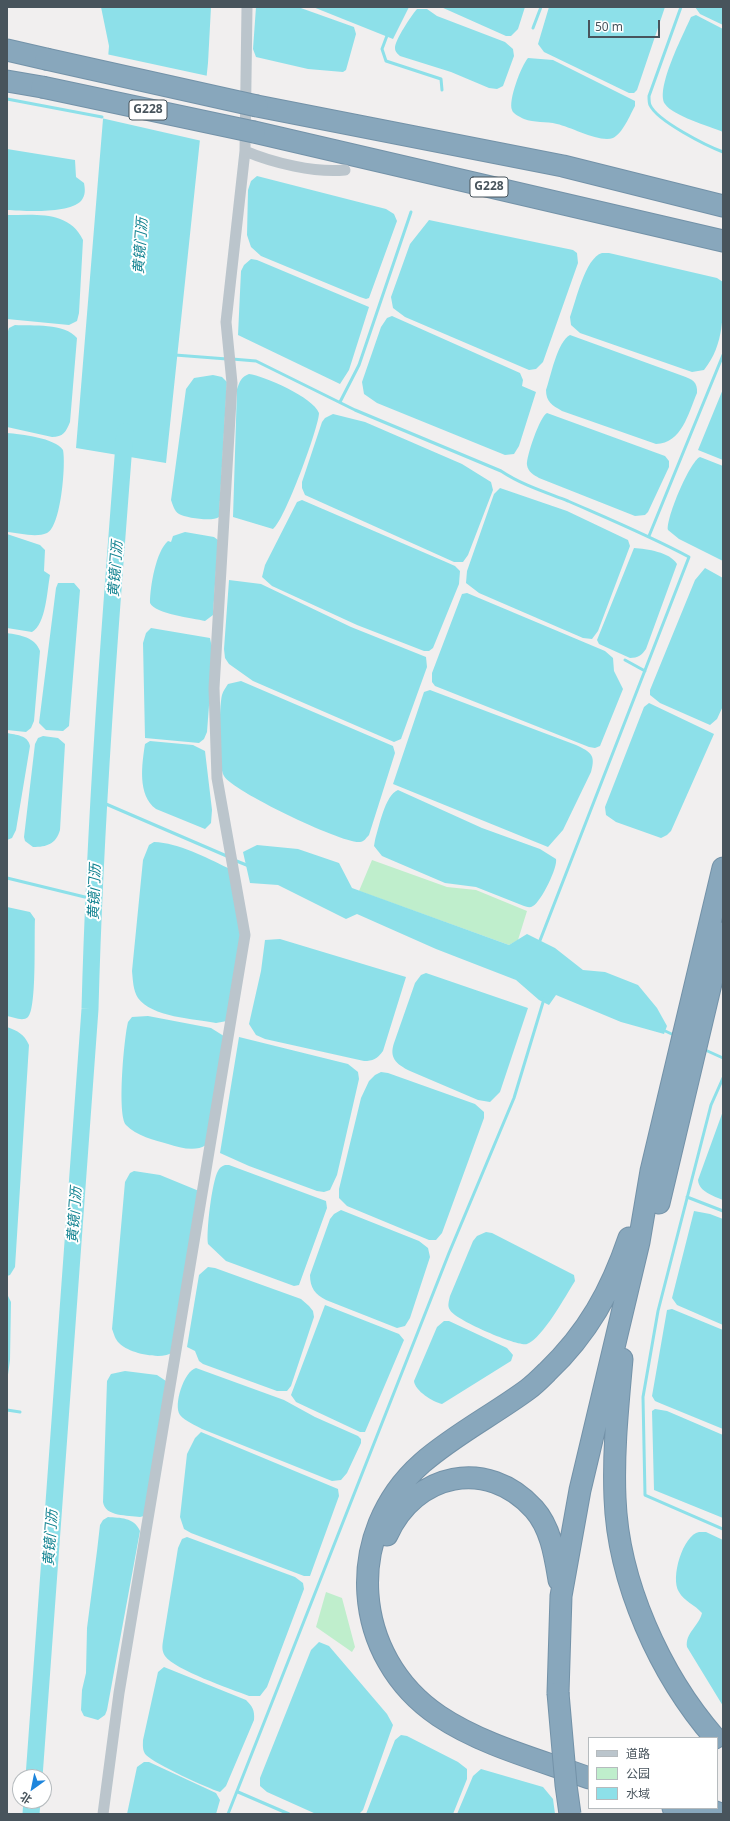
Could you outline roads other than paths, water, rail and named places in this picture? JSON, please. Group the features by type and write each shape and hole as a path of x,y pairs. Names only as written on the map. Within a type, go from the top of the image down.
{"highway":[{"name":"G228","path":"7,50 257,106 563,166 723,206"},
{"name":"G228","path":"7,80 254,132 723,241"},
{"path":"561,1596 583,1490 639,1242 651,1171 723,868"},
{"path":"580,1814 566,1700 566,1632 583,1490 622,1359 723,933"},
{"path":"588,1778 466,1731 439,1716 412,1694 392,1668 377,1639 368,1607 367,1574 373,1540 383,1512 401,1486 422,1463 446,1444 530,1389 584,1332 606,1295 626,1246 651,1171"},
{"path":"622,1359 614,1451 615,1500 620,1543 632,1588 648,1632 674,1680 704,1726 713,1737"},
{"path":"570,1814 566,1785 558,1693 561,1596 556,1560 549,1535 535,1510 517,1494 497,1483 476,1477 455,1478 427,1488 412,1499 399,1513 387,1534 382,1555 379,1582 381,1612 390,1638 403,1663 420,1685 443,1704 474,1722 519,1741 588,1766"},
{"path":"676,1809 689,1814"},
{"path":"708,1809 721,1814"}],"street":[{"path":"103,1814 119,1693 245,935 216,778 214,688 232,383 226,322 245,151 247,7"},
{"path":"245,151 261,158 328,172 345,170"}],"water":[{"path":"101,7 211,7 208,63 166,463 76,448 109,46"},
{"path":"256,7 298,7 354,27 356,34 346,70 343,72 308,69 256,57 253,49"},
{"path":"313,7 409,7 393,39"},
{"path":"441,7 525,7 518,29 511,36 506,36"},
{"path":"549,7 665,7 637,90 634,93 629,93 544,52 538,44"},
{"path":"695,7 723,7 723,25 700,14"},
{"path":"417,9 427,9 437,16 505,42 513,49 514,56 503,86 497,89 489,88 451,72 400,56 395,48 396,44 404,28"},
{"path":"696,15 723,29 723,132 675,113 665,104 663,97 667,74 677,48 691,17"},
{"path":"528,58 553,60 635,101 635,106 626,124 617,136 607,139 593,137 557,124 536,122 524,119 515,114 511,106 513,92"},
{"path":"7,149 75,160 76,177 84,183 85,192 83,199 75,205 57,210 7,210"},
{"path":"257,176 386,209 394,214 397,221 369,298 366,299 360,297 261,256 251,247 247,235 248,190 251,181"},
{"path":"7,215 50,216 69,223 77,230 83,240 79,313 77,321 69,325 7,319"},
{"path":"429,220 573,250 577,253 578,263 543,362 536,369 529,370 405,317 393,308 391,297 410,244"},
{"path":"602,253 609,253 717,278 723,282 723,317 719,339 716,350 704,370 692,372 580,333 571,325 570,317 586,271 596,257"},
{"path":"251,259 257,260 369,307 349,370 340,384 238,335 241,271 244,265"},
{"path":"392,316 520,373 523,380 522,386 536,392 519,446 514,454 505,455 377,403 364,394 362,382 381,327 387,318"},
{"path":"15,325 48,326 65,330 72,333 77,338 70,422 65,431 59,436 52,437 7,427 7,334 9,328"},
{"path":"570,335 692,380 696,386 697,393 687,418 678,433 672,439 656,444 562,411 553,405 547,398 546,390 561,345"},
{"path":"249,374 276,383 298,394 308,400 319,413 300,474 285,510 273,529 233,517 237,389 244,376"},
{"path":"213,375 222,377 227,382 219,517 199,519 187,517 177,513 171,500 186,389 194,378"},
{"path":"723,389 723,460 698,450"},
{"path":"547,413 665,456 669,461 669,467 648,512 645,515 635,516 539,478 530,471 527,461 531,446 537,429"},
{"path":"333,414 365,422 462,464 491,482 493,490 468,555 463,562 454,562 305,495 302,488 302,482 322,422 325,418"},
{"path":"7,433 29,436 53,442 63,450 64,468 59,508 52,528 47,533 33,535 7,532"},
{"path":"700,457 723,466 723,561 679,539 668,530 671,514 680,490 690,468"},
{"path":"500,488 567,511 628,540 630,546 598,631 592,639 583,638 479,593 466,583 467,571 494,494"},
{"path":"302,500 455,566 460,571 459,584 433,648 429,651 424,651 357,625 272,586 262,577 265,565 297,502"},
{"path":"185,532 214,537 218,540 213,615 205,621 166,613 153,607 150,603 154,570 160,553 168,541 171,542 173,536"},
{"path":"7,534 40,545 45,550 44,571 50,575 47,598 40,622 37,628 32,632 7,628"},
{"path":"634,548 651,550 664,554 674,560 677,564 646,649 640,656 630,658 599,644 597,640"},
{"path":"705,568 723,578 723,706 717,719 710,725 660,703 650,695 650,690 695,580"},
{"path":"229,580 261,584 351,627 426,657 427,667 401,739 394,742 253,681 229,664 225,658 224,649"},
{"path":"58,583 74,583 80,590 69,726 63,731 46,730 39,723 56,588"},
{"path":"467,593 605,651 613,658 614,671 623,689 600,746 595,748 589,747 435,686 432,682 432,673 462,594"},
{"path":"151,628 210,638 213,653 207,732 204,739 199,743 145,738 143,643 146,633"},
{"path":"7,633 22,636 31,640 38,646 40,651 34,721 31,728 26,732 7,730"},
{"path":"241,681 393,746 395,753 369,835 364,841 360,842 350,840 312,826 246,793 231,783 224,776 220,749 222,695 228,684"},
{"path":"430,690 576,745 589,752 593,762 591,772 563,830 548,847 393,784 424,692"},
{"path":"649,703 714,734 671,831 661,838 616,822 606,815 605,807 644,707"},
{"path":"7,733 24,738 29,742 30,746 16,830 12,838 7,840"},
{"path":"43,736 58,738 65,744 60,830 56,839 50,844 33,847 25,841 24,837 35,744 38,738"},
{"path":"150,741 193,745 205,751 212,810 211,823 205,829 156,809 150,803 143,788 142,770 145,744"},
{"path":"398,790 482,828 540,849 556,859 552,876 540,898 532,907 527,907 476,887 445,883 382,856 374,846 375,840 389,798"},
{"path":"154,842 182,848 228,868 242,926 227,1021 216,1023 163,1013 144,1004 136,995 132,971 143,860 149,845"},
{"path":"257,845 298,849 339,863 352,888 509,945 527,934 555,948 583,970 605,972 638,985 657,1008 667,1026 664,1034 621,1022 556,995 549,1005 539,1000 516,980 436,949 357,914 346,919 278,885 250,883 243,852"},
{"path":"7,907 30,912 35,919 33,1001 28,1017 23,1019 7,1016"},
{"path":"280,939 406,977 383,1051 377,1058 370,1061 364,1061 265,1039 256,1035 249,1024 261,971 265,940"},
{"path":"426,973 528,1008 500,1092 490,1102 478,1100 410,1071 397,1063 393,1057 392,1053 394,1043 415,983 421,975"},
{"path":"148,1016 211,1028 227,1038 206,1145 202,1147 188,1149 140,1135 126,1125 123,1118 123,1059 128,1022 132,1017"},
{"path":"7,1027 20,1033 29,1045 15,1267 10,1275 7,1276"},
{"path":"239,1037 348,1064 358,1072 359,1079 337,1175 330,1190 324,1192 317,1191 249,1166 220,1153"},
{"path":"381,1072 388,1073 475,1104 484,1112 484,1118 442,1233 436,1240 429,1240 347,1206 339,1198 339,1189 361,1098 369,1081"},
{"path":"723,1111 723,1200 704,1191 698,1180"},
{"path":"225,1165 229,1165 326,1201 327,1208 299,1285 294,1286 226,1261 208,1244 209,1218 214,1185 218,1170"},
{"path":"134,1171 160,1175 199,1191 173,1352 168,1355 145,1355 123,1347 116,1340 112,1329 125,1182 130,1173"},
{"path":"341,1210 419,1241 428,1248 430,1257 410,1318 405,1326 397,1328 326,1300 316,1293 312,1287 310,1275 330,1219 334,1214"},
{"path":"694,1211 710,1214 723,1219 723,1325 677,1305 672,1298"},
{"path":"486,1232 492,1233 574,1275 575,1281 554,1316 540,1334 527,1344 521,1344 500,1337 474,1326 454,1314 449,1308 448,1303 450,1296 473,1241 477,1236"},
{"path":"208,1267 215,1268 301,1299 313,1311 314,1317 291,1386 287,1391 277,1391 203,1364 199,1361 195,1351 187,1347 199,1275"},
{"path":"7,1294 11,1302 10,1360 7,1382"},
{"path":"325,1305 399,1334 404,1340 365,1432 360,1432 296,1402 291,1395"},
{"path":"672,1309 723,1330 723,1429 655,1401 652,1396 667,1310"},
{"path":"444,1321 449,1321 507,1348 513,1355 511,1361 442,1404 425,1396 415,1385 414,1381 437,1327"},
{"path":"196,1368 284,1400 315,1417 358,1436 361,1439 361,1443 347,1473 341,1480 332,1481 190,1423 180,1415 178,1404 181,1389 187,1375"},
{"path":"125,1371 157,1375 166,1381 144,1516 140,1517 112,1513 105,1507 103,1502 107,1381 111,1374"},
{"path":"655,1409 667,1411 723,1435 723,1518 654,1490 652,1411"},
{"path":"201,1432 338,1489 339,1496 310,1576 304,1576 184,1529 180,1517 187,1454 195,1438"},
{"path":"108,1517 126,1519 134,1523 140,1531 107,1710 105,1715 98,1720 84,1716 81,1710 82,1690 86,1673 87,1628 100,1525 103,1520"},
{"path":"699,1532 706,1532 723,1540 723,1706 687,1647 688,1638 702,1613 681,1595 677,1586 677,1568 683,1549 693,1535"},
{"path":"187,1537 295,1577 303,1583 304,1589 267,1687 260,1696 249,1696 204,1679 180,1667 164,1654 162,1649 178,1548 182,1539"},
{"path":"319,1642 329,1646 387,1714 393,1725 363,1810 359,1814 316,1814 267,1792 260,1786 260,1778 311,1650"},
{"path":"164,1667 246,1700 253,1708 254,1720 226,1786 220,1792 170,1770 151,1759 144,1751 143,1740 158,1672"},
{"path":"401,1735 407,1736 458,1762 467,1769 467,1779 453,1814 366,1814 395,1740"},
{"path":"144,1762 149,1762 216,1793 220,1800 216,1814 127,1814 137,1767"},
{"path":"481,1769 543,1787 553,1799 555,1814 457,1814 473,1776"}],"waterway":[{"path":"533,28 541,7"},
{"path":"681,7 649,96 650,104 654,111 672,125 695,139 723,152"},
{"path":"388,33 382,49 386,61 441,79 442,90"},
{"path":"7,99 102,117"},
{"path":"340,402 359,365 411,212"},
{"path":"175,355 227,359"},
{"path":"649,536 723,355"},
{"path":"232,359 256,361 355,410 501,471 525,484 614,521 689,557 539,943"},
{"name":"黄镜门沥","path":"35,1769 90,1009 99,793 125,432"},
{"path":"625,660 645,671"},
{"path":"99,801 229,857"},
{"path":"234,860 249,866"},
{"path":"7,878 93,899"},
{"path":"228,1814 449,1253 514,1098 544,999"},
{"path":"663,1030 676,1036"},
{"path":"703,1049 723,1058"},
{"path":"723,1078 711,1105 658,1311 643,1397 645,1495 723,1529"},
{"path":"687,1197 723,1211"},
{"path":"7,1410 20,1412"},
{"path":"238,1792 289,1814"},
{"name":"黄镜门沥","path":"31,1809 31,1814"}]}
